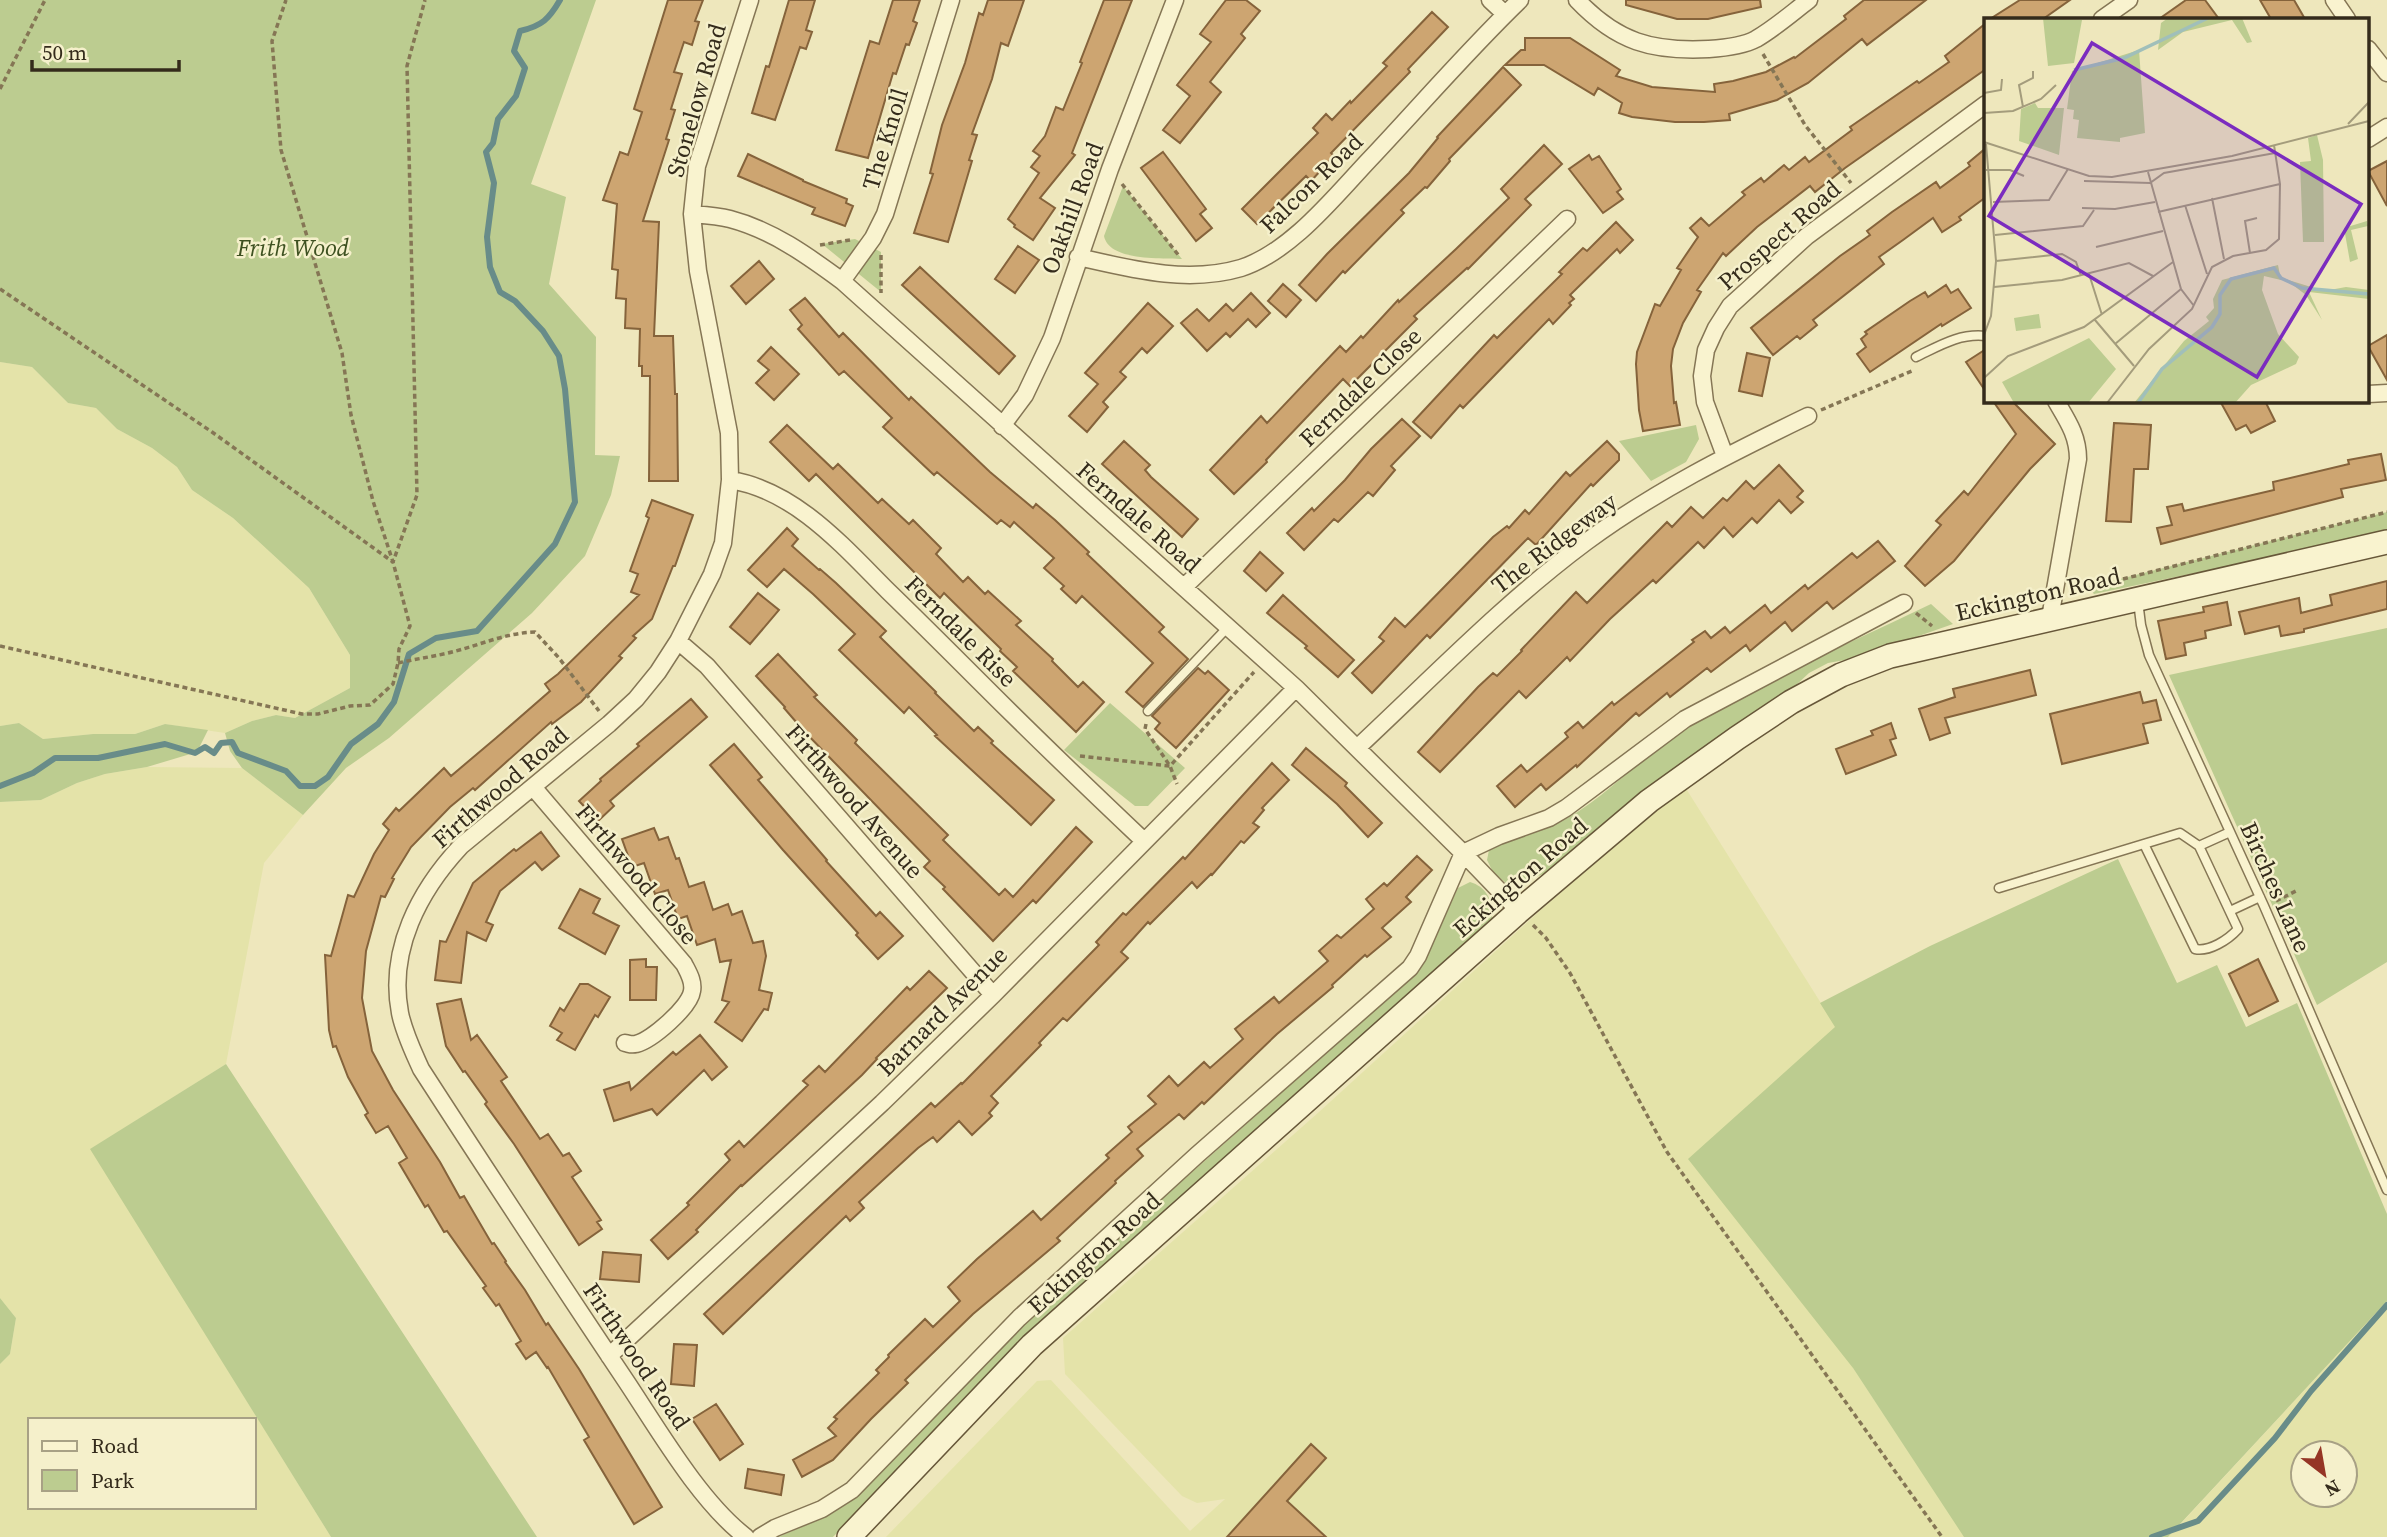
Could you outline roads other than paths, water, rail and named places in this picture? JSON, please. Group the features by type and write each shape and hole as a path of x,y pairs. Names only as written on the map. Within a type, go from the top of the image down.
{"main road":[{"name":"Eckington Road","path":"849,1537 1032,1345 1519,911 1649,801 1791,702 1841,675 1890,656 2387,542"}],"street":[{"name":"Stonelow Road","path":"692,214 696,166 750,0"},
{"name":"The Knoll","path":"842,281 873,238 885,214 951,0"},
{"name":"Oakhill Road","path":"1002,426 1025,395 1052,338 1110,169 1175,0"},
{"path":"1490,0 1505,15"},
{"name":"Falcon Road","path":"1078,257 1145,272 1189,275 1241,268 1261,260 1282,246 1331,200 1520,0"},
{"path":"1577,0 1608,28 1633,41 1657,48 1686,50 1715,49 1755,40 1809,0"},
{"path":"2103,18 2129,0"},
{"path":"2334,0 2346,18"},
{"path":"2370,52 2387,73"},
{"name":"Prospect Road","path":"1725,456 1705,402 1702,376 1706,350 1730,306 1807,236 1984,104"},
{"path":"2370,138 2387,127"},
{"name":"Ferndale Road","path":"692,214 729,218 757,228 811,258 842,281 1296,688 1519,911"},
{"name":"Firthwood Road","path":"692,214 698,271 729,433 728,517 723,543 712,574 678,641 636,699 461,846 440,869 425,890 404,938 398,987 400,1013 408,1041 421,1069 609,1356 707,1498 735,1529 746,1537"},
{"name":"Ferndale Close","path":"1184,587 1567,219"},
{"path":"2050,618 2078,459 2078,443 2074,431 2057,402"},
{"name":"The Ridgeway","path":"1357,748 1499,614 1557,565 1627,515 1725,456 1808,416"},
{"name":"Ferndale Rise","path":"730,480 745,482 773,494 795,507 839,541 1051,753 1144,841"},
{"name":"Eckington Road","path":"760,1537 822,1509 852,1490 1019,1318 1197,1155 1410,968 1419,956 1463,853 1499,836 1549,818 1685,719 1904,603"},
{"name":"Firthwood Avenue","path":"678,641 707,666 993,995"},
{"name":"Barnard Avenue","path":"609,1356 993,995 1296,688"},
{"name":"Firthwood Close","path":"533,787 684,964 691,977 692,990 689,1000 681,1010 646,1040 637,1044 625,1043"}],"lane":[{"path":"1916,357 1957,337 1971,334 1984,336"},
{"name":"Birches Lane","path":"2138,598 2141,625 2149,655 2264,906 2387,1191"},
{"path":"1148,712 1228,626"},
{"path":"2199,846 2230,832"},
{"path":"1999,888 2180,833 2199,846 2238,929 2231,937 2202,950 2194,949 2144,844"},
{"path":"2230,911 2260,897"}],"waterway":[{"path":"0,786 33,773 55,758 98,758 165,744 195,753 205,747 214,753 221,743 232,742 238,753 286,771 300,786 315,786 328,777 351,744 378,724 394,702 409,654 436,638 477,631 555,544 575,502 565,389 559,356 543,331 515,301 500,292 490,267 487,237 494,183 486,152 493,143 498,119 516,96 525,68 514,51 520,31 544,21 560,0"},
{"path":"2152,1537 2198,1521 2275,1438 2311,1391 2387,1305"}],"park label":[{"name":"Frith Wood","path":"293,247"}]}
